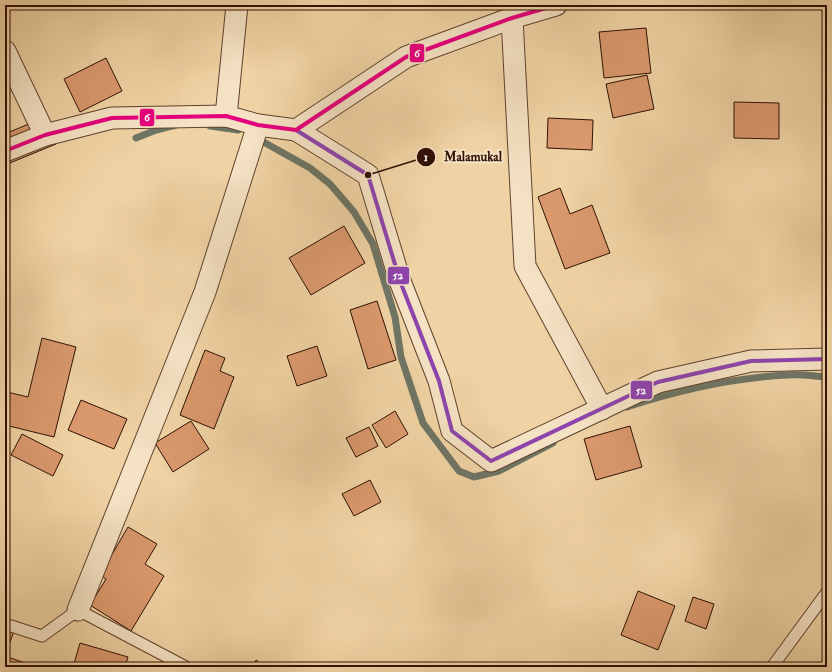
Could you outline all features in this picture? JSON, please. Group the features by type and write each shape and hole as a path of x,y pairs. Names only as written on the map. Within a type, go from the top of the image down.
{"street":[{"path":"226,116 237,5"},
{"path":"296,130 406,57 512,18 556,5"},
{"path":"512,18 525,266 602,409"},
{"path":"5,51 45,135"},
{"path":"5,151 45,135 112,118 226,116 258,125 296,130 368,175 400,280 439,381 452,430 491,462 658,382 751,361 827,360"},
{"path":"78,610 205,292 258,125"}],"lane":[{"path":"772,667 827,592"},
{"path":"5,624 42,636 78,610 186,667"}],"building":[{"path":"646,28 651,73 604,78 599,32"},
{"path":"106,58 122,91 80,112 64,79"},
{"path":"5,68 11,83 5,86"},
{"path":"647,75 654,109 613,118 606,84"},
{"path":"734,102 779,103 779,139 734,138"},
{"path":"45,117 56,144 5,165 5,134"},
{"path":"548,118 593,120 592,150 547,148"},
{"path":"560,188 570,214 592,205 610,253 565,269 538,197"},
{"path":"344,226 365,263 311,295 289,258"},
{"path":"377,301 396,360 368,369 350,310"},
{"path":"42,338 76,347 54,437 5,425 5,399 7,392 28,397"},
{"path":"317,346 327,376 297,386 287,356"},
{"path":"205,350 225,358 220,371 234,377 214,429 180,415"},
{"path":"81,400 127,419 114,449 68,430"},
{"path":"395,411 408,434 386,448 372,425"},
{"path":"191,421 209,449 173,472 155,443"},
{"path":"630,426 642,467 596,480 584,439"},
{"path":"369,427 378,446 356,457 346,438"},
{"path":"22,434 63,455 53,476 11,455"},
{"path":"370,480 381,502 354,516 342,494"},
{"path":"128,527 157,544 145,564 164,576 131,631 90,605 106,579 100,575"},
{"path":"638,591 675,606 658,650 621,635"},
{"path":"693,597 714,604 706,629 685,621"},
{"path":"5,628 14,631 5,656"},
{"path":"80,643 128,657 125,667 73,667"},
{"path":"5,656 31,665 30,667 5,667"},
{"path":"256,660 266,667 253,667"}],"waterway":[{"path":"136,138 156,130 176,125"},
{"path":"210,126 238,130"},
{"path":"260,140 310,168 330,184 354,212 373,244 395,317 401,357 423,423 459,471 474,477 499,471 553,443"},
{"path":"627,407 666,395 726,382 792,375 827,377"}],"transit line":[{"name":"6","path":"5,151 45,135 112,118 226,116 258,125 296,130 406,57 512,18 556,5"},
{"name":"52","path":"296,130 368,175 400,281 439,381 452,431 491,461 658,382 751,361 827,359"}],"place":[{"name":"Malamukal","path":"368,175"}]}
